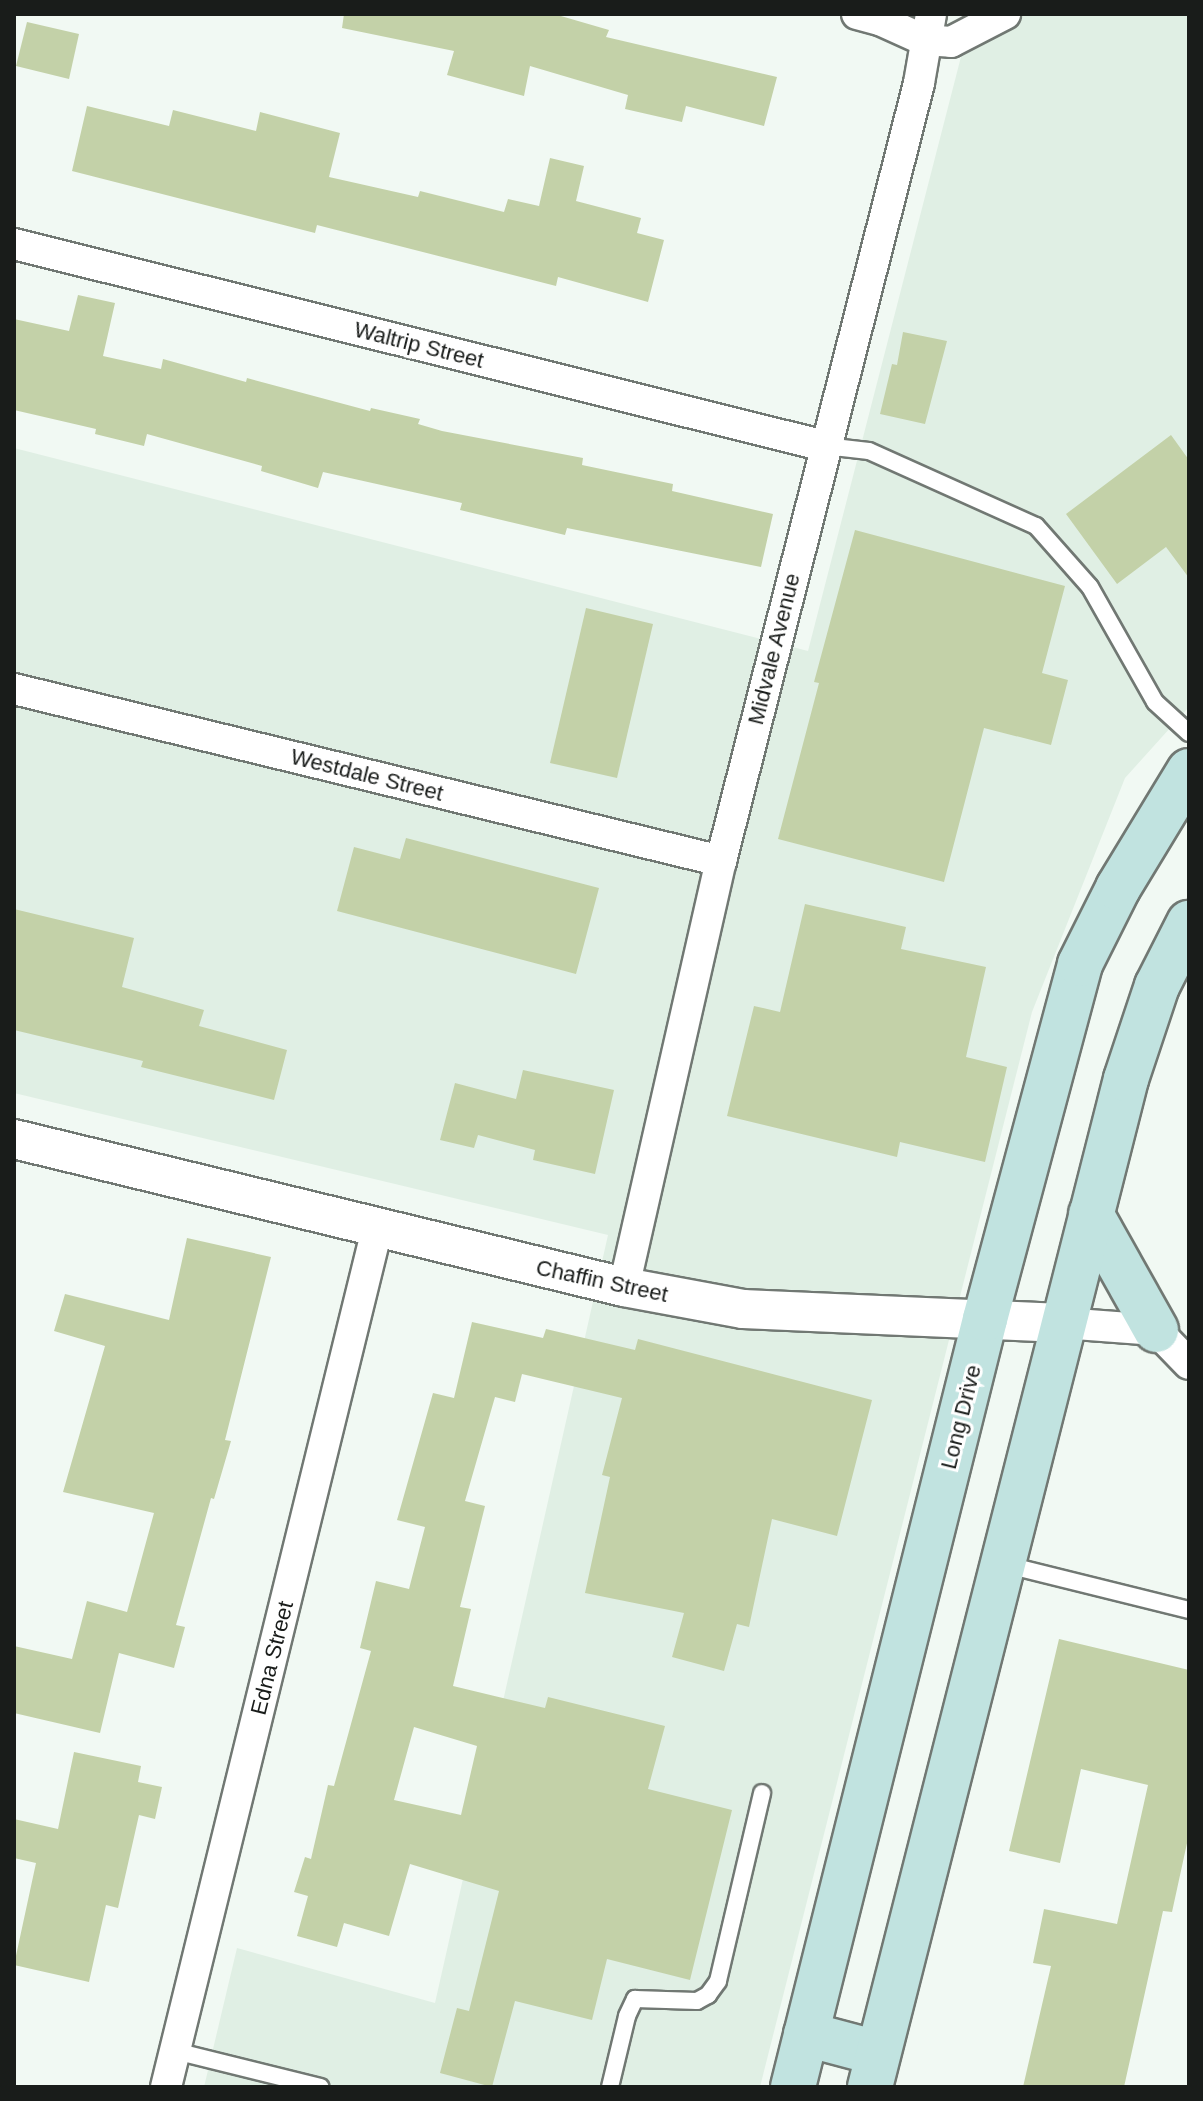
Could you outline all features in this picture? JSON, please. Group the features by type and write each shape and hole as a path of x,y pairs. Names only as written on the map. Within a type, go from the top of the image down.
{"main road":[{"name":"Long Drive","path":"793,2087 985,1319 1080,964 1118,888 1188,775"},
{"path":"806,2034 874,2070 1126,1079 1157,986 1189,923"},
{"path":"1091,1214 1156,1330"}],"street":[{"path":"857,14 928,27 951,42 1005,14"},
{"name":"Midvale Avenue","path":"624,1287 721,861 919,83 928,27"},
{"name":"Waltrip Street","path":"14,244 825,446"},
{"name":"Westdale Street","path":"14,689 721,861"},
{"name":"Chaffin Street","path":"14,1139 624,1287 743,1309 1156,1330"},
{"name":"Edna Street","path":"166,2087 377,1229"},
{"path":"1156,1330 1189,1364"}],"lane":[{"path":"825,446 869,451 1036,526 1090,587 1155,702 1189,733"},
{"path":"1002,1563 1189,1610"},
{"path":"610,2087 627,2016 635,1999 697,2001 708,1995 718,1981 762,1793"},
{"path":"175,2051 321,2087"}],"shaded area":[{"path":"972,14 1189,14 1189,707 1125,778 1032,1012 760,2087 204,2087 237,1948 435,2003 608,1235 14,1093 14,448 808,651"}],"building":[{"path":"344,14 554,14 609,30 606,37 777,77 764,126 686,106 682,122 625,109 628,95 530,66 524,96 447,75 454,51 342,28"},
{"path":"27,22 79,34 69,79 16,66"},
{"path":"87,106 169,126 173,110 256,131 260,112 340,133 329,177 418,197 420,191 504,212 508,199 539,206 550,158 584,166 576,201 641,218 637,233 664,240 648,302 558,277 556,286 317,225 315,233 72,171"},
{"path":"78,295 115,303 103,356 161,369 163,359 246,382 247,378 370,411 371,408 420,419 418,424 442,431 583,458 582,465 673,484 672,491 773,514 761,567 567,528 565,535 460,510 462,503 323,472 318,488 261,471 262,466 147,434 144,446 95,434 96,429 14,410 14,319 69,331"},
{"path":"903,332 947,341 925,424 880,414 892,364 897,365"},
{"path":"1171,435 1189,460 1189,578 1166,547 1117,584 1066,514"},
{"path":"855,530 1065,586 1042,673 1068,680 1051,745 984,728 944,882 778,839 819,683 814,682"},
{"path":"586,608 653,624 617,778 550,763"},
{"path":"406,838 599,888 576,974 337,911 354,847 400,859"},
{"path":"805,904 906,927 901,949 986,967 966,1057 1007,1067 985,1162 900,1142 897,1157 727,1116 754,1006 780,1012"},
{"path":"14,909 134,938 122,987 204,1010 199,1026 287,1050 274,1100 141,1067 143,1061 14,1030"},
{"path":"523,1070 614,1090 595,1174 533,1160 535,1150 478,1135 474,1148 440,1140 455,1083 516,1099"},
{"path":"187,1238 271,1257 225,1440 231,1441 214,1499 211,1498 176,1625 185,1627 174,1668 119,1653 100,1733 14,1713 14,1646 72,1659 87,1601 127,1612 154,1513 63,1492 105,1346 54,1331 65,1294 169,1320"},
{"path":"472,1322 543,1338 546,1329 635,1350 638,1339 872,1400 837,1536 772,1519 749,1627 737,1624 724,1671 672,1657 684,1613 585,1593 610,1477 602,1475 622,1398 522,1374 515,1402 495,1397 465,1501 485,1506 460,1607 471,1609 453,1686 545,1708 548,1697 665,1726 648,1789 732,1810 690,1980 607,1959 592,2020 515,2001 492,2087 440,2073 457,2008 469,2011 499,1891 410,1864 389,1936 344,1923 337,1947 297,1936 308,1896 294,1892 305,1857 311,1859 328,1785 334,1786 371,1651 360,1648 376,1581 409,1589 425,1527 397,1520 433,1393 454,1398","holes":["414,1727 477,1746 461,1815 394,1800"]},
{"path":"1059,1639 1189,1670 1189,1834 1172,1912 1163,1911 1124,2087 1023,2087 1051,1966 1033,1963 1044,1909 1117,1924 1148,1785 1081,1769 1060,1863 1009,1851"},
{"path":"74,1752 141,1766 138,1782 162,1787 155,1819 139,1815 118,1908 106,1905 89,1982 14,1965 36,1863 14,1858 14,1819 58,1829"}]}
